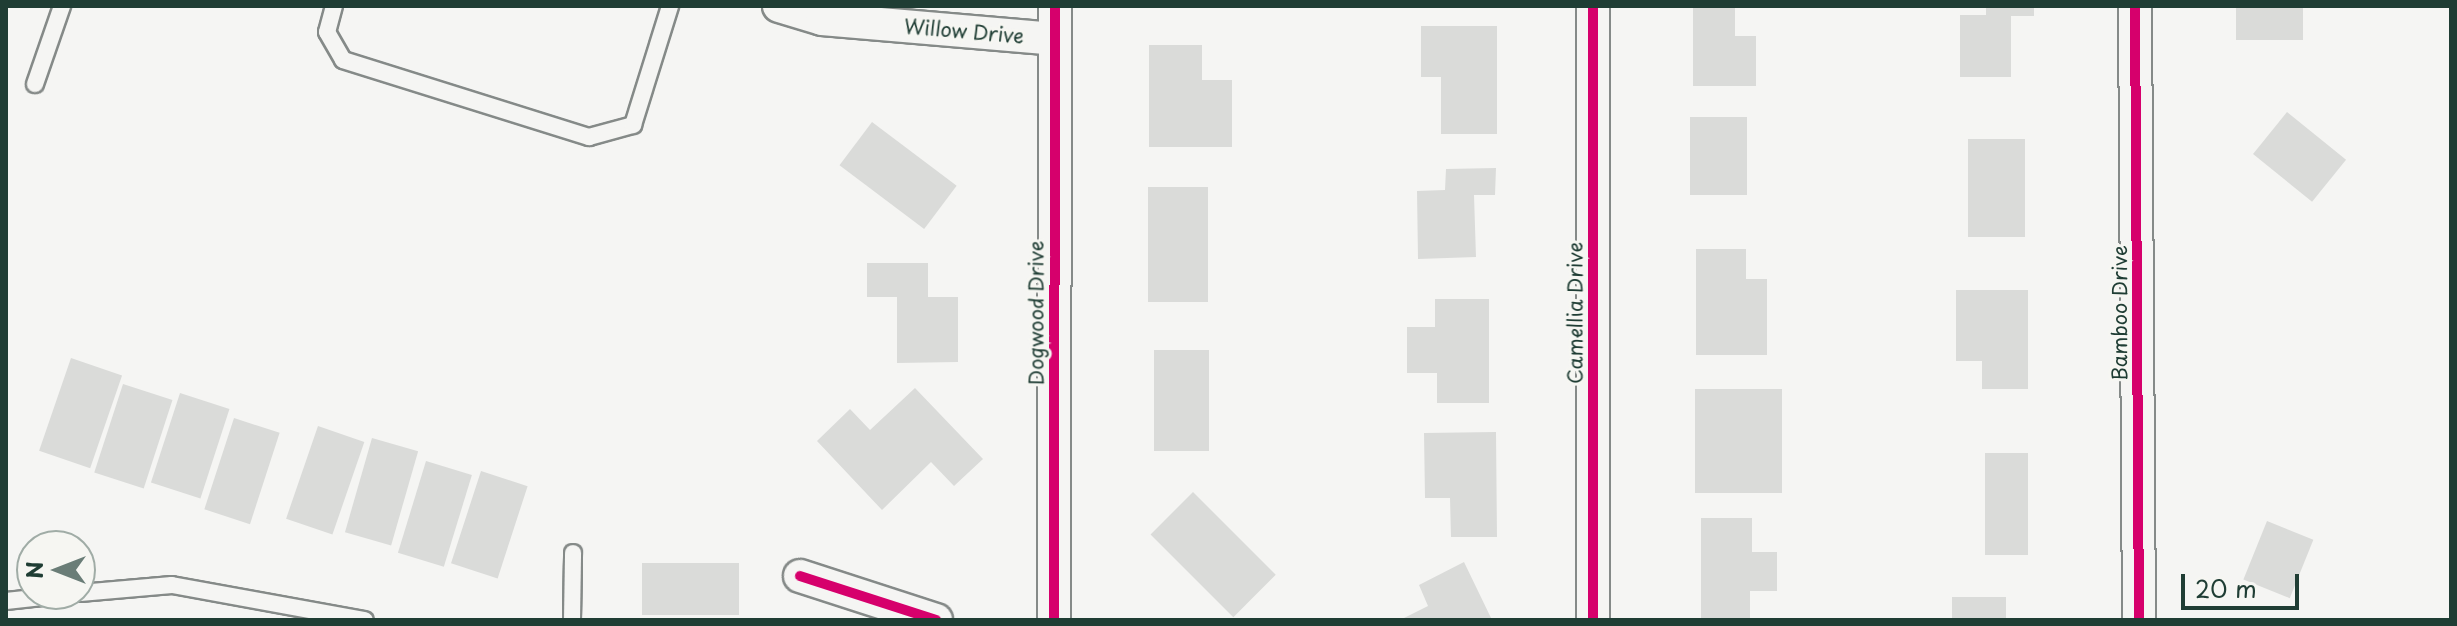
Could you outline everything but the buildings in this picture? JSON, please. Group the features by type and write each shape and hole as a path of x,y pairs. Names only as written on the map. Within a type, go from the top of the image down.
{"street":[{"name":"Willow Drive","path":"779,6 822,19 1054,39"},
{"name":"Dogwood Drive","path":"1054,620 1055,6"},
{"name":"Camellia Drive","path":"1593,6 1593,620"},
{"name":"Bamboo Drive","path":"2135,6 2139,620"},
{"path":"800,576 936,620"}],"lane":[{"path":"35,84 62,6"},
{"path":"334,6 327,32 343,60 589,137 633,125 670,6"},
{"path":"572,620 573,553"},
{"path":"96,592 172,585 365,620"}],"cycle path":[{"path":"1054,620 1055,6"},
{"path":"1593,6 1593,620"},
{"path":"2135,6 2139,620"},
{"path":"800,576 936,620"}]}
